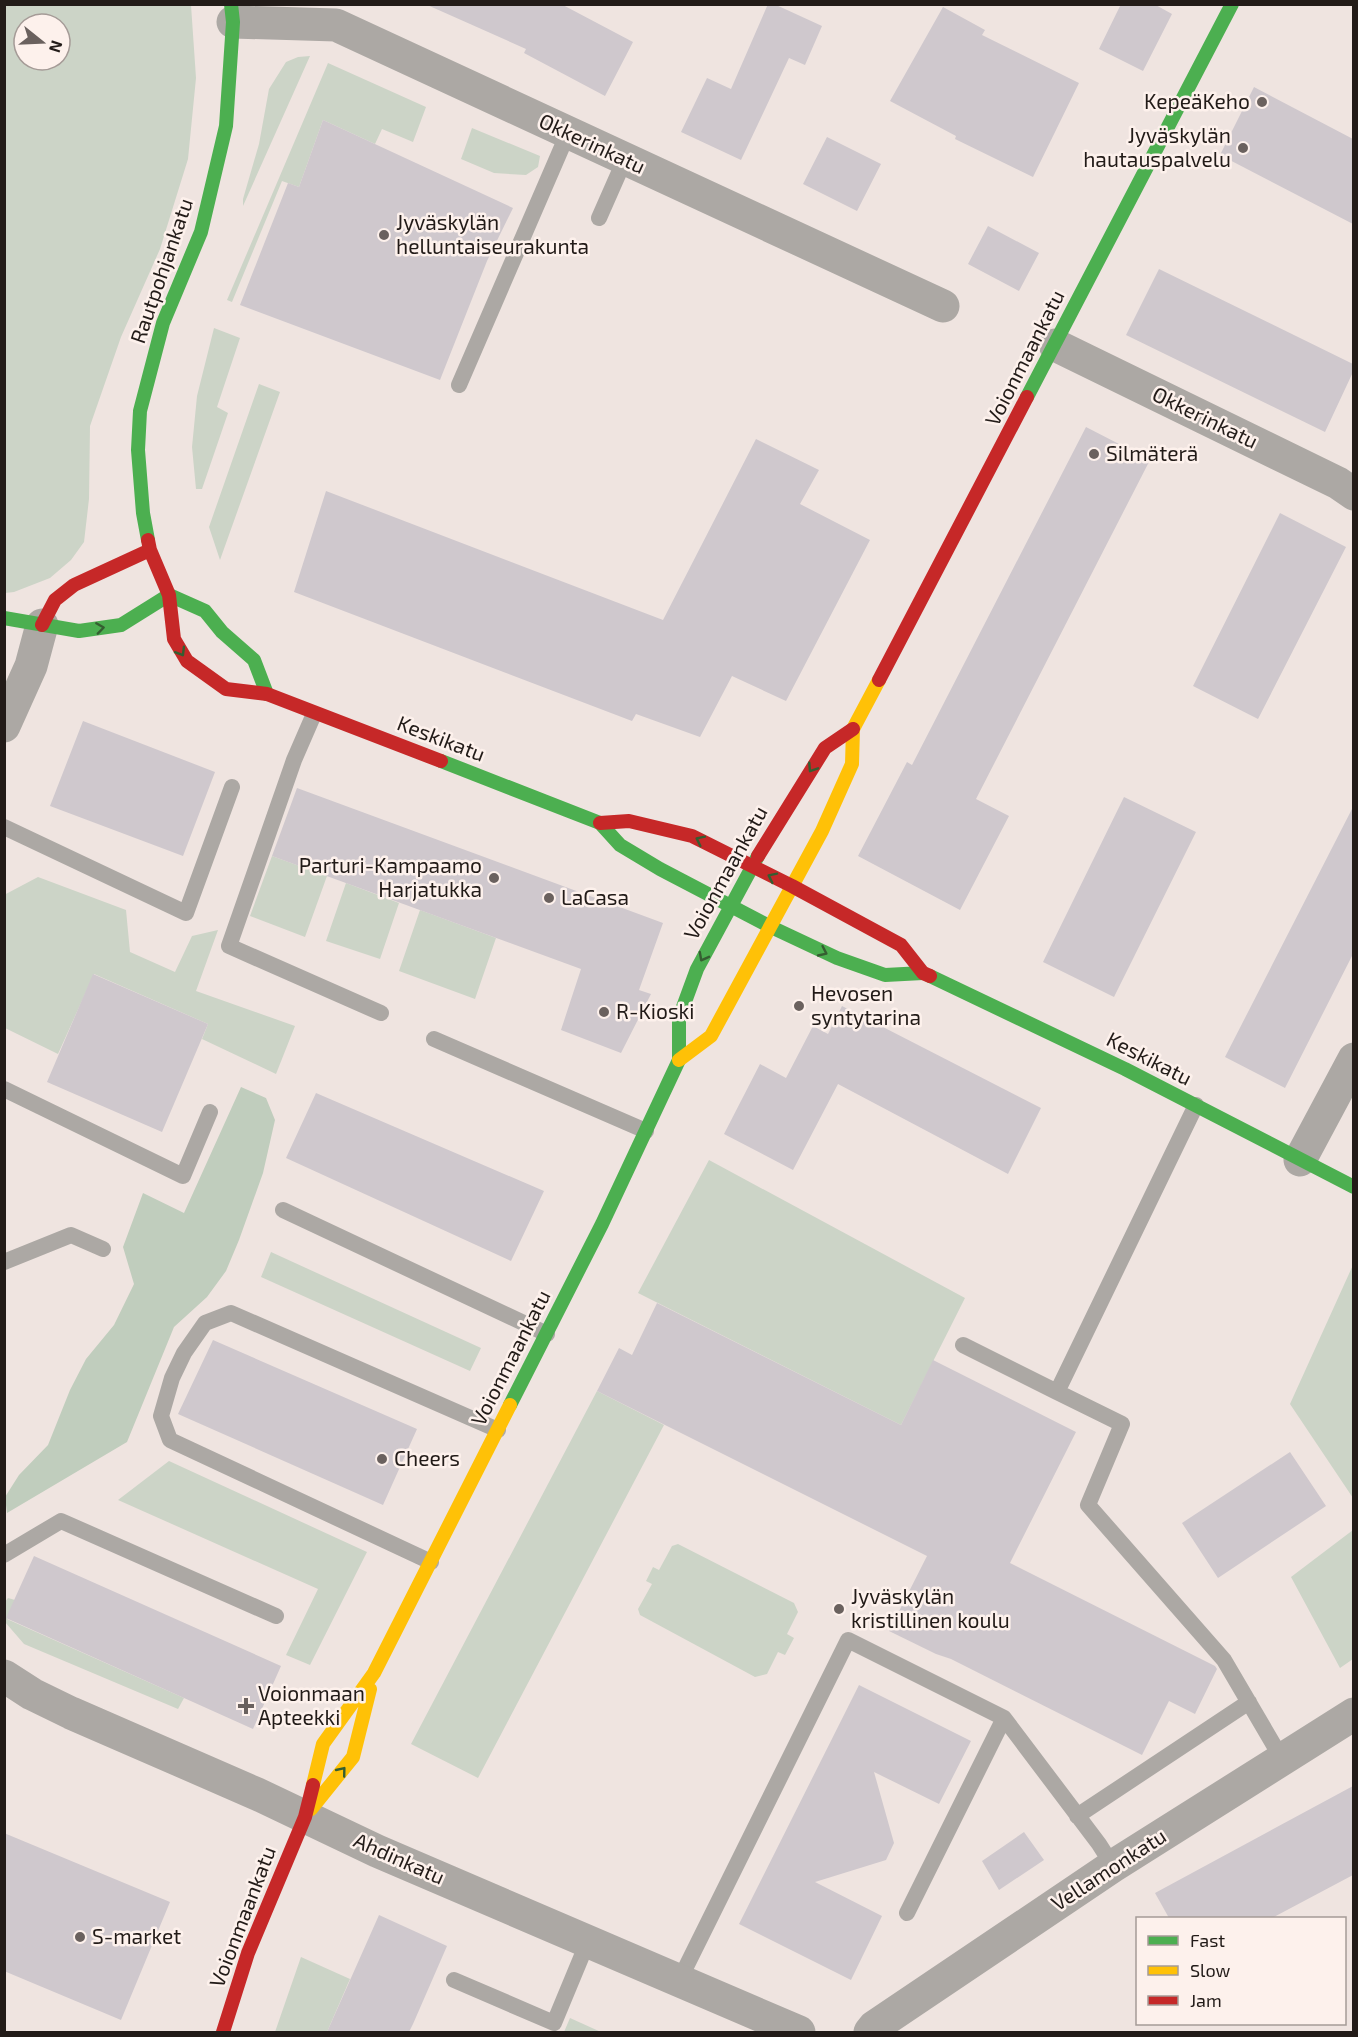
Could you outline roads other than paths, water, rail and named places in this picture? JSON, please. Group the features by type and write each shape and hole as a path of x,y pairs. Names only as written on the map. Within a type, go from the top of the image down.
{"main road":[{"name":"Voionmaankatu","path":"679,1060 711,1036 822,831 852,764 854,729 1232,4"},
{"name":"Rautpohjankatu","path":"150,550 143,513 138,450 140,411 163,323 201,232 226,126 232,13"},
{"name":"Keskikatu","path":"150,550 169,596 174,639 187,662 226,690 267,694 600,823 629,821 692,836 792,886 901,945 923,973 1125,1069 1353,1187"},
{"path":"42,625 55,600 74,585 150,550"},
{"path":"4,618 79,631 121,625 169,596 206,611 222,632 254,660 267,694"},
{"name":"Voionmaankatu","path":"223,2032 248,1953 305,1817 323,1743 374,1673 602,1224 679,1060 679,1018 698,969 784,811 825,748 854,729"},
{"name":"Keskikatu","path":"600,823 620,845 771,927 837,958 885,975 923,973"},
{"name":"Voionmaankatu","path":"305,1817 353,1757 374,1673"}],"street":[{"name":"Okkerinkatu","path":"232,13 338,20 568,133 943,306"},
{"name":"Okkerinkatu","path":"1054,345 1338,483 1353,494"},
{"path":"4,726 32,666 42,625"},
{"path":"1300,1160 1353,1059"},
{"name":"Ahdinkatu","path":"4,1676 32,1694 71,1713 377,1851 799,2032"},
{"name":"Vellamonkatu","path":"870,2032 874,2027 1113,1866 1353,1714"}],"lane":[{"path":"459,386 568,133"},
{"path":"599,218 625,159"},
{"path":"314,714 294,760 229,946 381,1013"},
{"path":"4,827 186,913 232,787"},
{"path":"434,1039 646,1131"},
{"path":"4,1089 183,1176 210,1112"},
{"path":"1057,1392 1196,1106"},
{"path":"283,1210 547,1334"},
{"path":"4,1262 71,1235 103,1249"},
{"path":"431,1562 170,1440 161,1416 172,1378 184,1353 205,1323 231,1313 498,1430"},
{"path":"963,1345 1122,1424 1088,1505 1224,1660 1282,1759"},
{"path":"4,1555 60,1521 276,1616"},
{"path":"679,1981 848,1640 1004,1718 1113,1866"},
{"path":"1077,1816 1249,1702"},
{"path":"907,1913 1004,1718"},
{"path":"454,1980 554,2023 588,1941"}],"place":[{"name":"KepeäKeho","path":"1262,102"},
{"name":"Jyväskylän hautauspalvelu","path":"1243,148"},
{"name":"Jyväskylän helluntaiseurakunta","path":"384,235"},
{"name":"Silmäterä","path":"1094,454"},
{"name":"Parturi-Kampaamo Harjatukka","path":"494,878"},
{"name":"LaCasa","path":"549,898"},
{"name":"Hevosen syntytarina","path":"799,1006"},
{"name":"R-Kioski","path":"604,1012"},
{"name":"Cheers","path":"382,1459"},
{"name":"Jyväskylän kristillinen koulu","path":"839,1609"},
{"name":"Voionmaan Apteekki","path":"246,1706"},
{"name":"S-market","path":"80,1937"}]}
